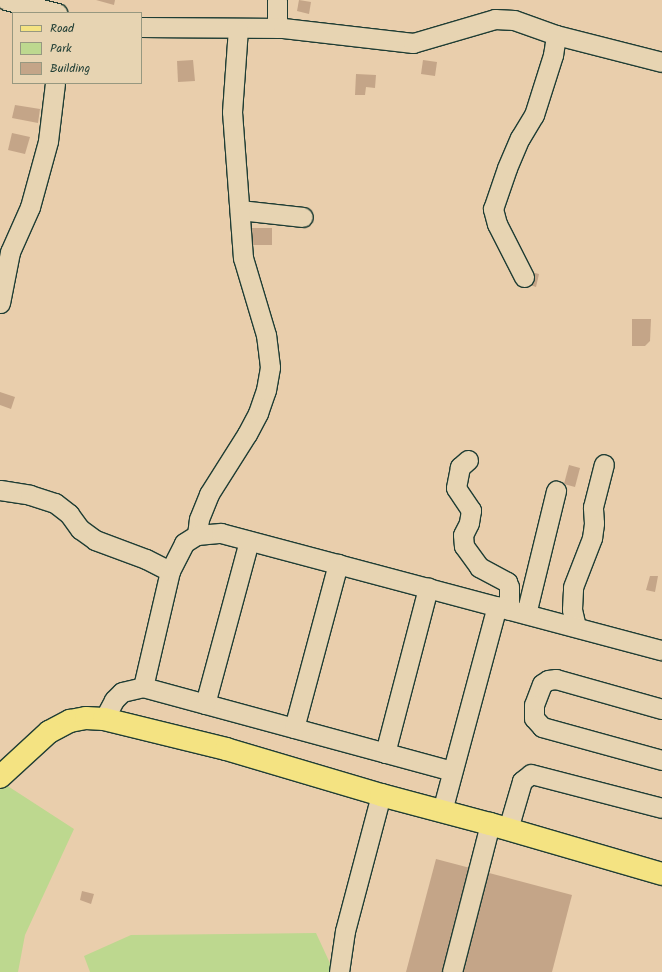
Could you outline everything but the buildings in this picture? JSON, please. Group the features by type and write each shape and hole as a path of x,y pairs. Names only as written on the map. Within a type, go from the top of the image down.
{"main road":[{"path":"0,777 49,732 70,721 86,718 104,719 226,749 381,795 499,826 662,874"}],"street":[{"path":"6,0 53,12"},
{"path":"277,0 277,28"},
{"path":"142,27 202,26 238,29 277,28 319,31 413,43 495,19 514,20 556,35 662,62"},
{"path":"196,535 199,519 209,494 247,434 258,413 266,390 270,367 266,335 242,258 240,210 235,174 232,112 238,29"},
{"path":"524,277 496,224 493,209 507,168 520,138 534,115 553,55 556,35"},
{"path":"0,303 10,252 30,207 48,141 55,84"},
{"path":"240,210 303,217"},
{"path":"468,460 460,467 456,488 471,510 469,523 463,535 464,546 479,567 507,582 509,587 511,610"},
{"path":"576,628 572,609 573,587 592,538 594,507 604,464"},
{"path":"0,490 30,495 55,503 69,514 80,529 95,540 146,559 170,571"},
{"path":"442,811 452,770 556,491"},
{"path":"143,687 170,571 175,558 184,543 196,535 222,533 662,650"},
{"path":"205,704 249,541"},
{"path":"294,728 338,564"},
{"path":"385,753 428,588"},
{"path":"662,709 556,679 548,680 542,684 534,705 534,718 542,727 662,760"},
{"path":"104,719 114,700 122,692 143,687 452,770"},
{"path":"452,972 499,826 522,781 531,774 662,808"},
{"path":"339,972 346,930 381,795"}],"green space":[{"path":"0,781 74,829 25,935 18,972 0,972"},
{"path":"316,933 334,972 90,972 84,956 131,935"}]}
